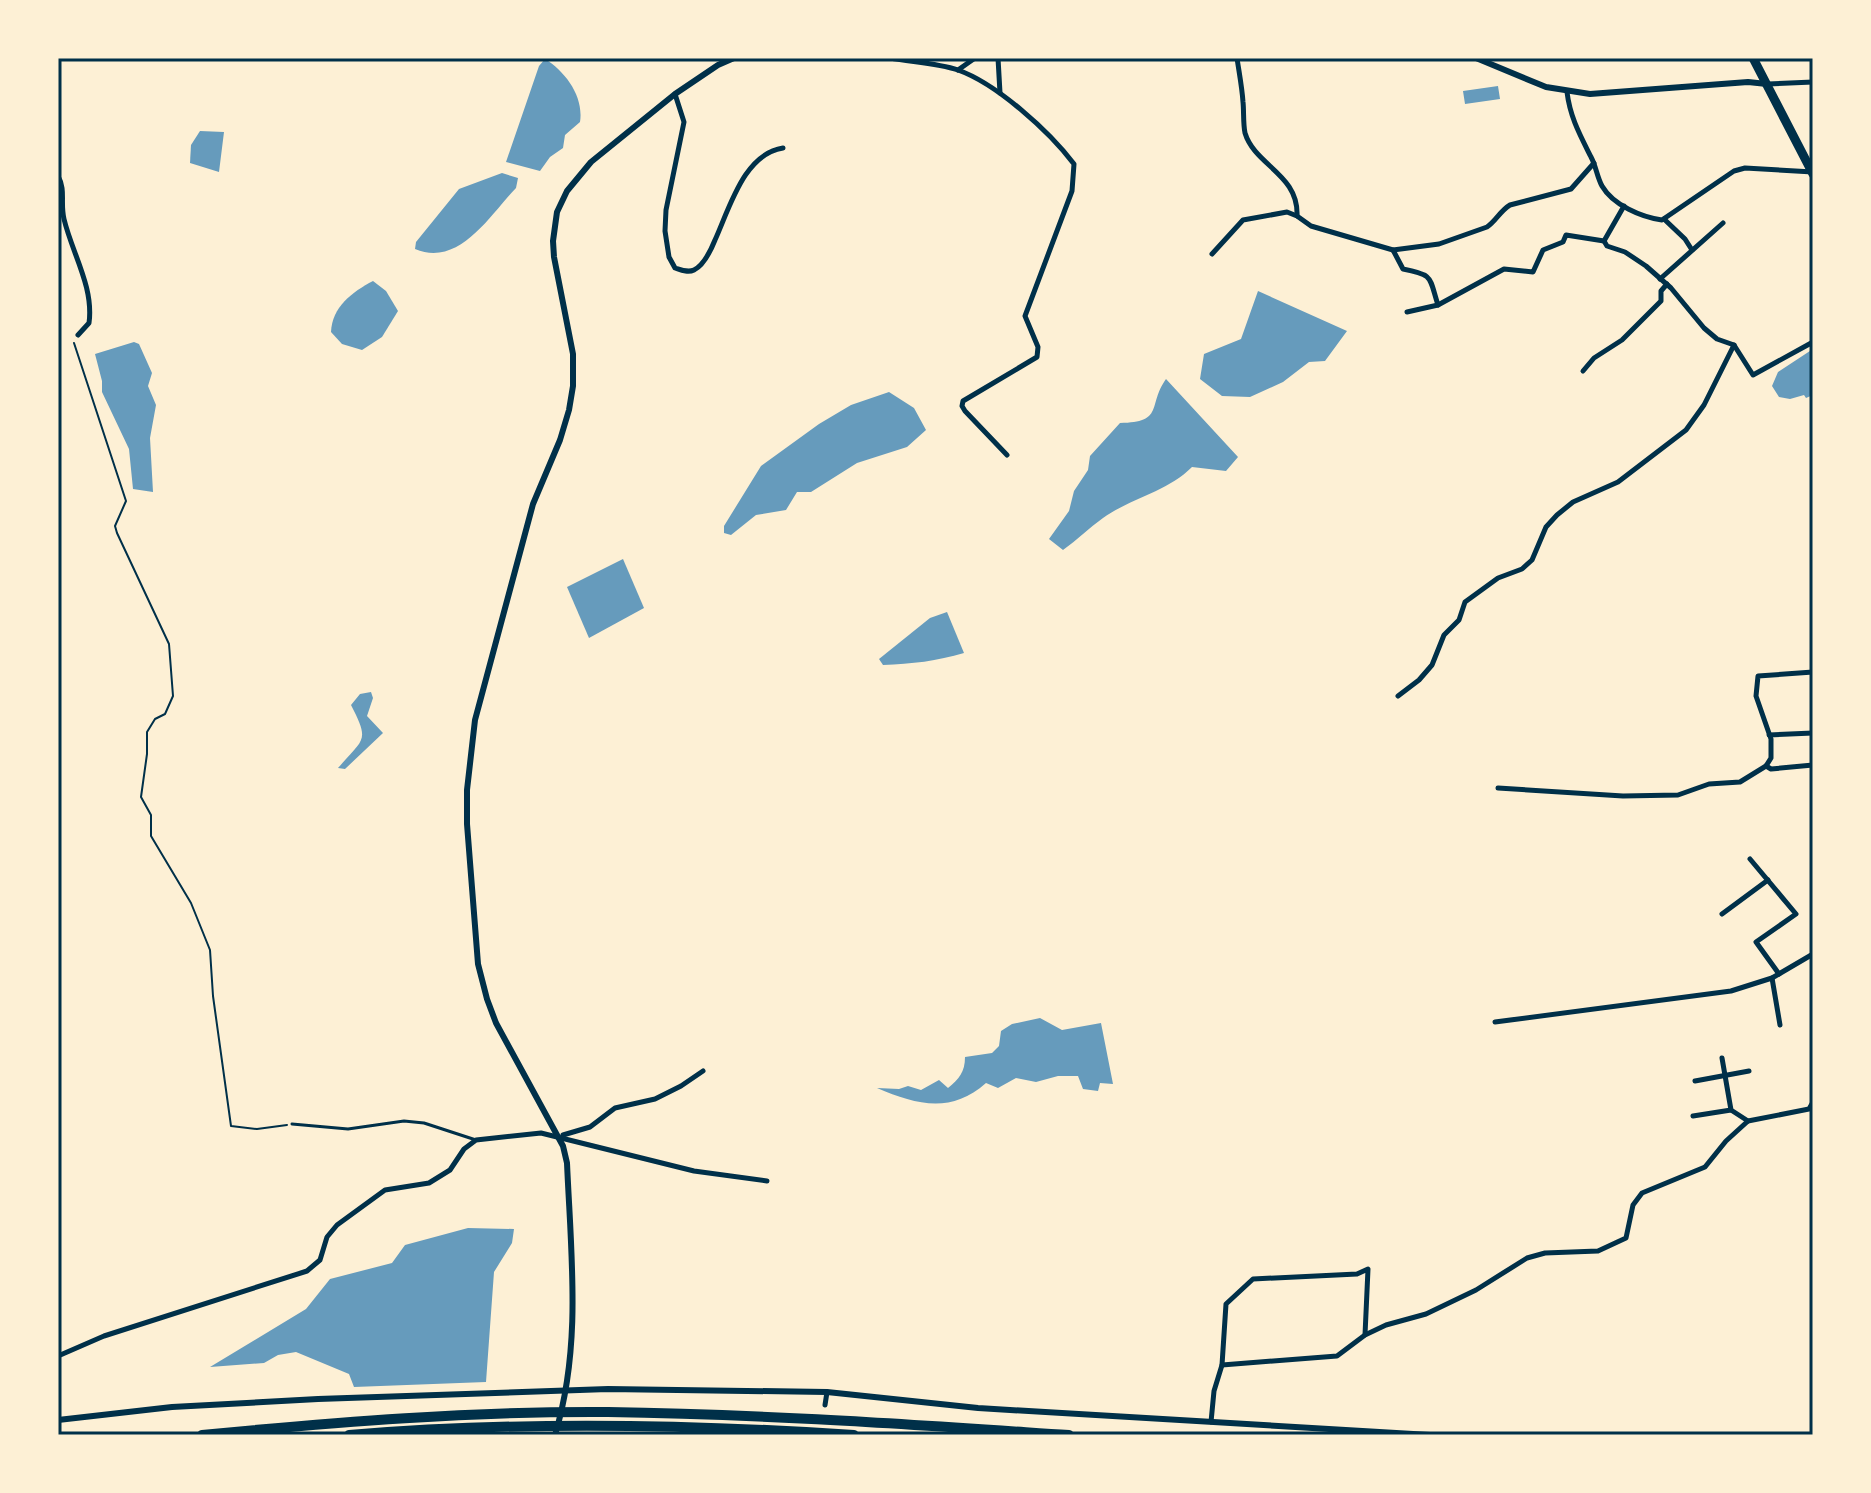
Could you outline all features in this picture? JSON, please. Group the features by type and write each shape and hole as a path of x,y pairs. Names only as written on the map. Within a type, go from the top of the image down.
{"highway":[{"path":"1753,58 1813,172"},
{"path":"202,1435 386,1419 607,1412 845,1420 1069,1435"},
{"path":"349,1435 602,1426 854,1435"}],"street":[{"path":"555,1435 564,1406 573,1349 567,1163 558,1136 496,1023 478,964 467,824 470,753 485,680 526,531 546,470 560,440 571,398 573,354 554,257 557,212 577,176 675,94 734,58"},
{"path":"890,58 958,70 1000,94 1057,142 1074,164 1072,191 1025,316 1038,347 1037,357 963,401 965,411 1007,455"},
{"path":"958,70 975,58"},
{"path":"998,58 1000,94"},
{"path":"1237,58 1245,132 1252,145 1277,170 1293,194 1297,216"},
{"path":"1476,58 1513,76 1567,92 1625,93 1748,82 1813,82"},
{"path":"1567,92 1569,114 1594,163 1600,184 1624,206 1649,218 1664,219 1734,171 1745,168 1813,172"},
{"path":"675,94 684,122 666,210 665,231 669,257 675,268 694,270 700,264 710,252 746,174 770,150 783,148"},
{"path":"1212,254 1243,220 1287,212 1311,226 1393,250 1439,244 1487,227 1501,210 1510,205 1571,189 1594,163"},
{"path":"58,176 63,189 64,219 89,299 89,323 78,335"},
{"path":"1604,241 1624,206"},
{"path":"1664,219 1692,250"},
{"path":"1660,279 1723,223"},
{"path":"1407,312 1438,305 1504,269 1533,272 1543,250 1563,242 1566,235 1604,241 1607,246 1625,252 1667,284 1704,328 1717,339 1734,345 1753,375 1813,342"},
{"path":"1393,250 1403,269 1429,276 1438,305"},
{"path":"1583,371 1594,358 1622,340 1661,301 1661,291 1667,284"},
{"path":"1398,696 1432,665 1444,635 1459,620 1465,602 1498,578 1522,569 1532,560 1546,527 1557,515 1573,502 1618,482 1686,430 1704,405 1734,345"},
{"path":"1498,788 1623,796 1678,795 1709,784 1740,782 1766,766 1772,748 1756,696 1758,676 1813,672"},
{"path":"1769,735 1813,733"},
{"path":"1766,766 1771,769 1813,765"},
{"path":"1750,859 1796,914 1756,942 1779,974"},
{"path":"1722,914 1768,880"},
{"path":"1495,1022 1643,1000 1731,991 1772,978 1813,954"},
{"path":"1772,978 1780,1025"},
{"path":"1722,1058 1731,1110"},
{"path":"558,1136 575,1134 590,1127 615,1108 655,1099 703,1071"},
{"path":"1695,1081 1749,1071"},
{"path":"1222,1365 1337,1356 1365,1335 1386,1325 1426,1314 1476,1290 1527,1258 1545,1253 1598,1251 1619,1242 1626,1238 1633,1205 1642,1193 1705,1167 1726,1141 1748,1121 1809,1109 1813,1102"},
{"path":"1693,1116 1731,1110 1748,1121"},
{"path":"58,1356 104,1336 307,1271 320,1260 327,1237 337,1225 385,1190 429,1183 450,1170 464,1149 476,1140 541,1133 694,1171 767,1181"},
{"path":"1211,1422 1214,1391 1222,1365 1226,1304 1253,1279 1357,1274 1368,1269 1365,1335"},
{"path":"58,1420 172,1407 608,1389 827,1392 978,1408 1430,1435"},
{"path":"825,1405 827,1392"}],"lane":[{"path":"292,1124 348,1129 404,1121 424,1123 476,1140"}],"path":[{"path":"78,335 74,346 126,501 115,526 169,644 173,696 165,714 155,719 147,732 141,797 151,815 151,836 191,903 210,950 213,996 231,1126 257,1129 292,1124"}],"water":[{"path":"545,59 572,86 581,113 580,122 565,135 563,148 550,157 540,171 506,162 539,66"},
{"path":"1498,86 1500,99 1465,104 1463,91"},
{"path":"200,131 224,132 219,172 190,163 191,145"},
{"path":"502,173 518,178 516,188 472,236 446,251 431,253 415,249 416,242 459,189"},
{"path":"373,281 386,291 398,311 382,337 362,350 342,344 331,332 335,315 351,295"},
{"path":"1258,291 1347,331 1325,361 1309,362 1283,382 1250,397 1222,396 1200,379 1204,354 1241,339"},
{"path":"134,342 139,344 152,373 148,386 156,405 150,438 153,492 133,489 129,449 102,392 95,354"},
{"path":"1813,349 1813,395 1790,399 1779,397 1772,386 1778,372"},
{"path":"1166,379 1238,457 1226,471 1192,467 1171,483 1103,518 1063,550 1049,539 1069,511 1074,491 1088,470 1090,456 1120,423 1144,420 1149,416"},
{"path":"889,392 914,408 926,430 907,447 857,463 811,492 797,492 786,510 756,515 731,535 724,533 724,526 761,466 851,405"},
{"path":"623,559 644,608 589,638 567,587"},
{"path":"947,612 964,653 924,662 883,665 879,659 930,618"},
{"path":"371,692 373,698 367,716 383,733 345,769 338,768 361,739 361,726 351,705 360,694"},
{"path":"1040,1018 1062,1030 1101,1023 1113,1084 1100,1083 1098,1091 1083,1089 1078,1076 1058,1076 1036,1082 1016,1078 998,1088 986,1083 960,1099 933,1104 906,1099 877,1088 899,1089 908,1086 921,1090 939,1080 948,1088 961,1075 965,1057 992,1053 999,1046 1001,1031 1012,1024"},
{"path":"468,1228 514,1229 512,1243 494,1272 486,1382 354,1387 349,1374 296,1352 278,1355 264,1363 210,1367 306,1309 330,1279 392,1263 405,1245"}]}
